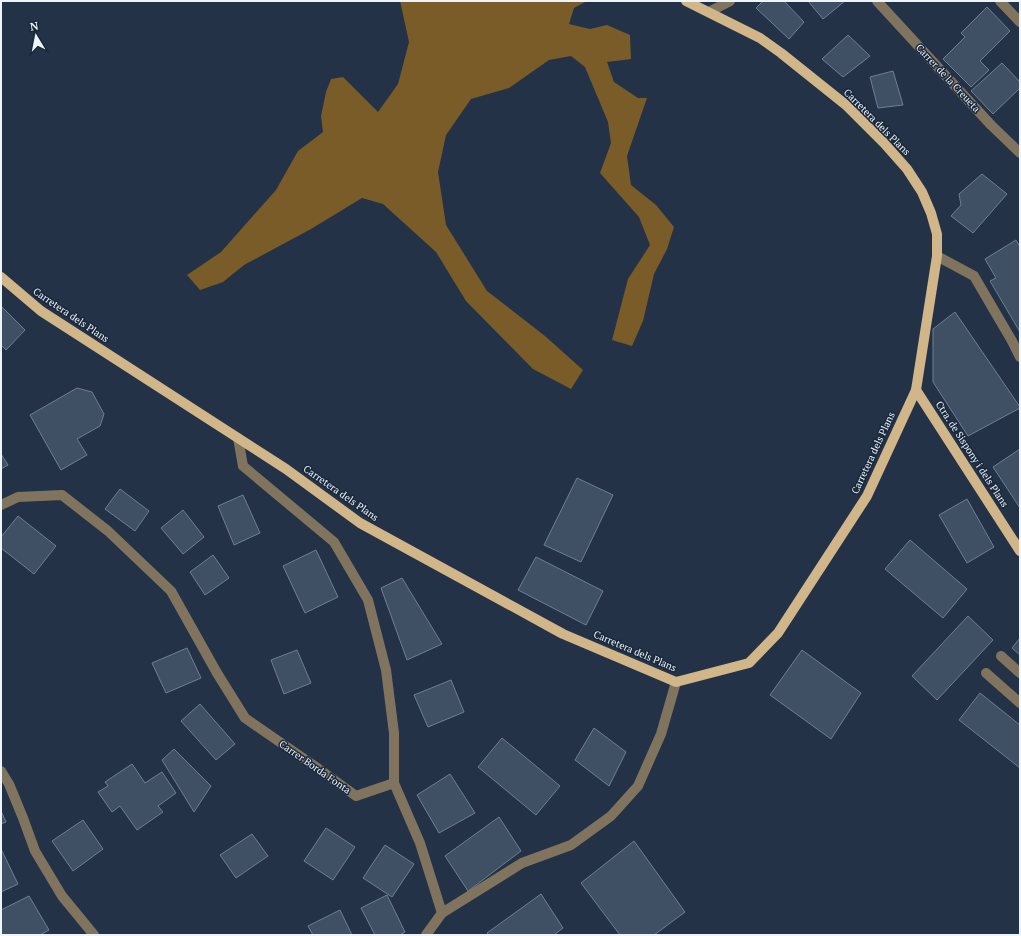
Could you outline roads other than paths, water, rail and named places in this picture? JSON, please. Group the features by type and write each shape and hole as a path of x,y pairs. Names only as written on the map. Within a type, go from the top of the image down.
{"main road":[{"name":"Carretera dels Plans","path":"1,277 41,311 286,469 360,523 563,634 676,682 749,663 778,633 867,496 916,390 937,256 937,234 931,213 922,192 907,169 884,143 846,105 760,38 686,1"},
{"name":"Ctra. de Sispony i dels Plans","path":"916,390 1020,551"}],"street":[{"path":"709,12 730,1"},
{"name":"Carrer de la Creueta","path":"877,1 991,125 1020,153"},
{"path":"1000,1 1020,22"},
{"path":"937,256 974,276 1012,340 1020,357"},
{"path":"238,438 243,466 334,542 368,600 386,670 394,733 394,783 420,843 442,913"},
{"name":"Carrer Borda Fonta","path":"1,505 18,497 62,495 108,531 171,591 244,718 356,796 394,783"},
{"path":"1001,656 1020,673"},
{"path":"986,673 1020,703"},
{"path":"426,935 442,913 522,863 571,845 611,816 638,786 661,734 676,682"},
{"path":"1,771 23,818 35,851 62,896 94,935"}]}
